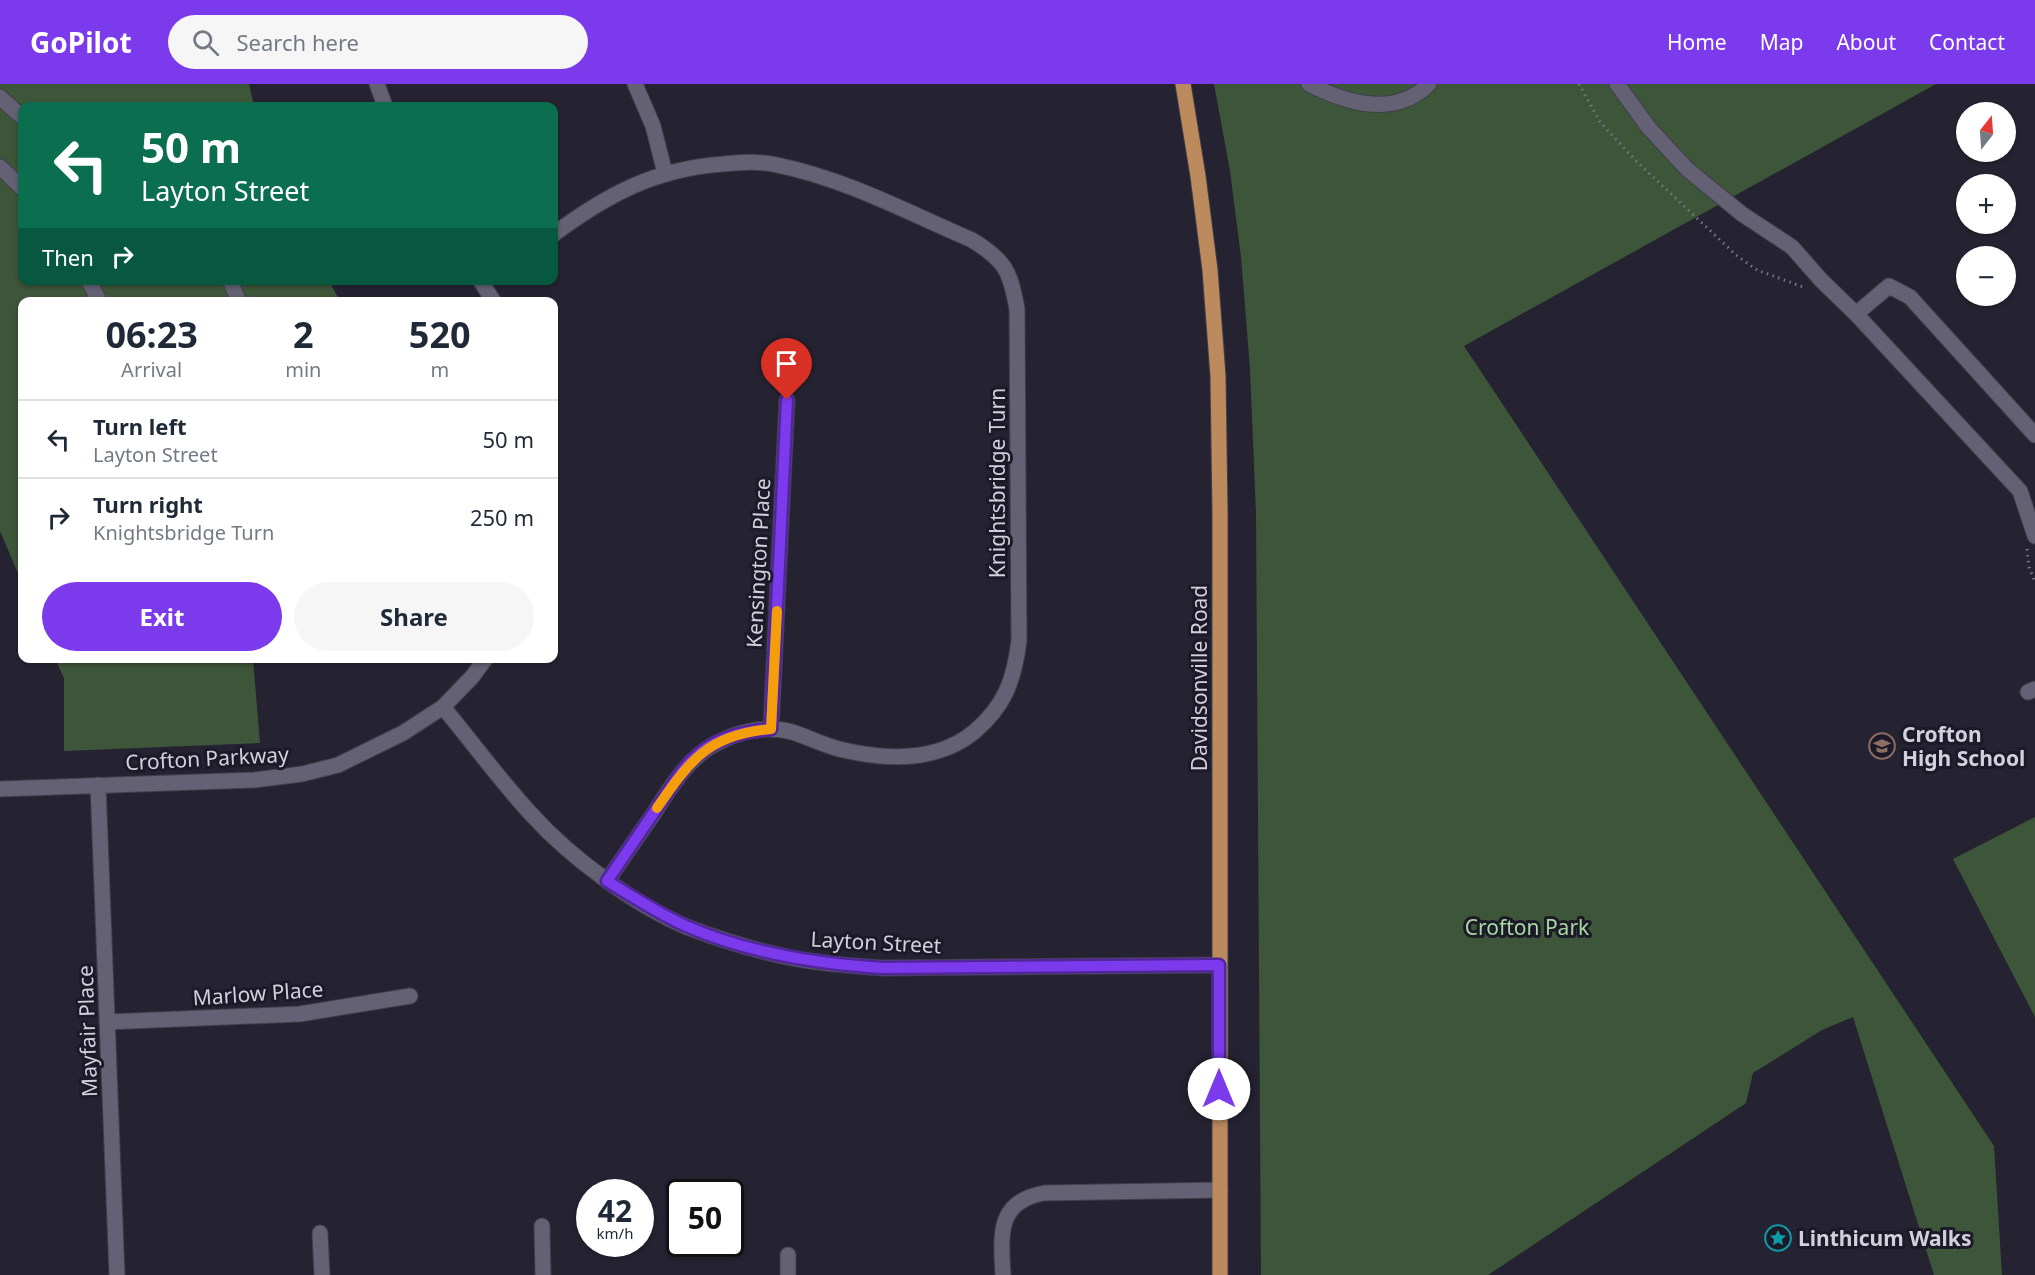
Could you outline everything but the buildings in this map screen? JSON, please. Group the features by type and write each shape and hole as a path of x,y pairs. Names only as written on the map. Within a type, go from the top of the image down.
{"main road":[{"name":"Davidsonville Road","path":"1182,84 1198,176 1210,270 1218,376 1220,1275"}],"street":[{"path":"377,84 384,102"},
{"path":"635,84 652,126 665,173"},
{"path":"1309,84 1341,99 1367,104 1404,101 1422,91 1429,84"},
{"path":"1617,84 1649,129 1687,169 1742,214 1792,247 2020,491 2031,541"},
{"path":"0,97 18,113"},
{"name":"Knightsbridge Turn","path":"558,231 606,198 633,184 665,173 700,166 755,163 776,165 849,186 972,240 991,252 1005,266 1012,283 1017,309 1019,641 1015,671 991,718 966,738 940,751 909,757 880,756 838,749 791,732 771,729 753,730 716,743 699,754 683,771 607,881"},
{"path":"0,167 18,184"},
{"path":"1856,314 1889,286 1910,297 2035,435"},
{"name":"Kensington Place","path":"771,729 787,400"},
{"name":"Crofton Parkway","path":"0,789 254,780 302,774 339,765 369,752 443,707 472,678 482,663"},
{"name":"Layton Street","path":"443,707 533,816 572,853 607,881 686,926 755,949 793,958 840,965 894,968 1219,965"},
{"name":"Mayfair Place","path":"98,785 117,1275"},
{"name":"Marlow Place","path":"107,1022 300,1014 410,996"},
{"path":"1003,1275 1002,1240 1006,1218 1011,1208 1029,1195 1220,1190"},
{"path":"542,1226 543,1275"},
{"path":"320,1233 322,1275"},
{"path":"788,1255 788,1275"}],"path":[{"path":"1579,84 1600,122 1635,160 1736,255 1757,270 1808,289"},
{"path":"2031,541 2029,567 2035,582"}],"green space":[{"path":"0,84 249,84 253,102 18,102 18,285 331,285 338,297 18,297 18,574 0,531"},
{"name":"Crofton Park","path":"1214,84 1936,84 1464,346 1994,1146 2002,1275 1934,1275 1853,1017 1822,1030 1753,1073 1746,1103 1488,1275 1261,1275 1256,513 1250,369 1241,257 1230,171"},
{"path":"57,663 253,663 260,743 64,751 64,678"},
{"path":"2035,817 2035,1017 1953,859"}],"slow traffic":[{"path":"657,808 683,771 699,754 733,736 753,730 771,729 777,611"}],"place":[{"name":"Crofton High School","path":"1882,746"},
{"name":"Linthicum Walks","path":"1778,1238"}],"route":[{"path":"787,400 771,729 753,730 733,736 699,754 683,771 607,881 686,926 746,947 793,958 840,965 883,968 1219,965 1219,1089"}]}
